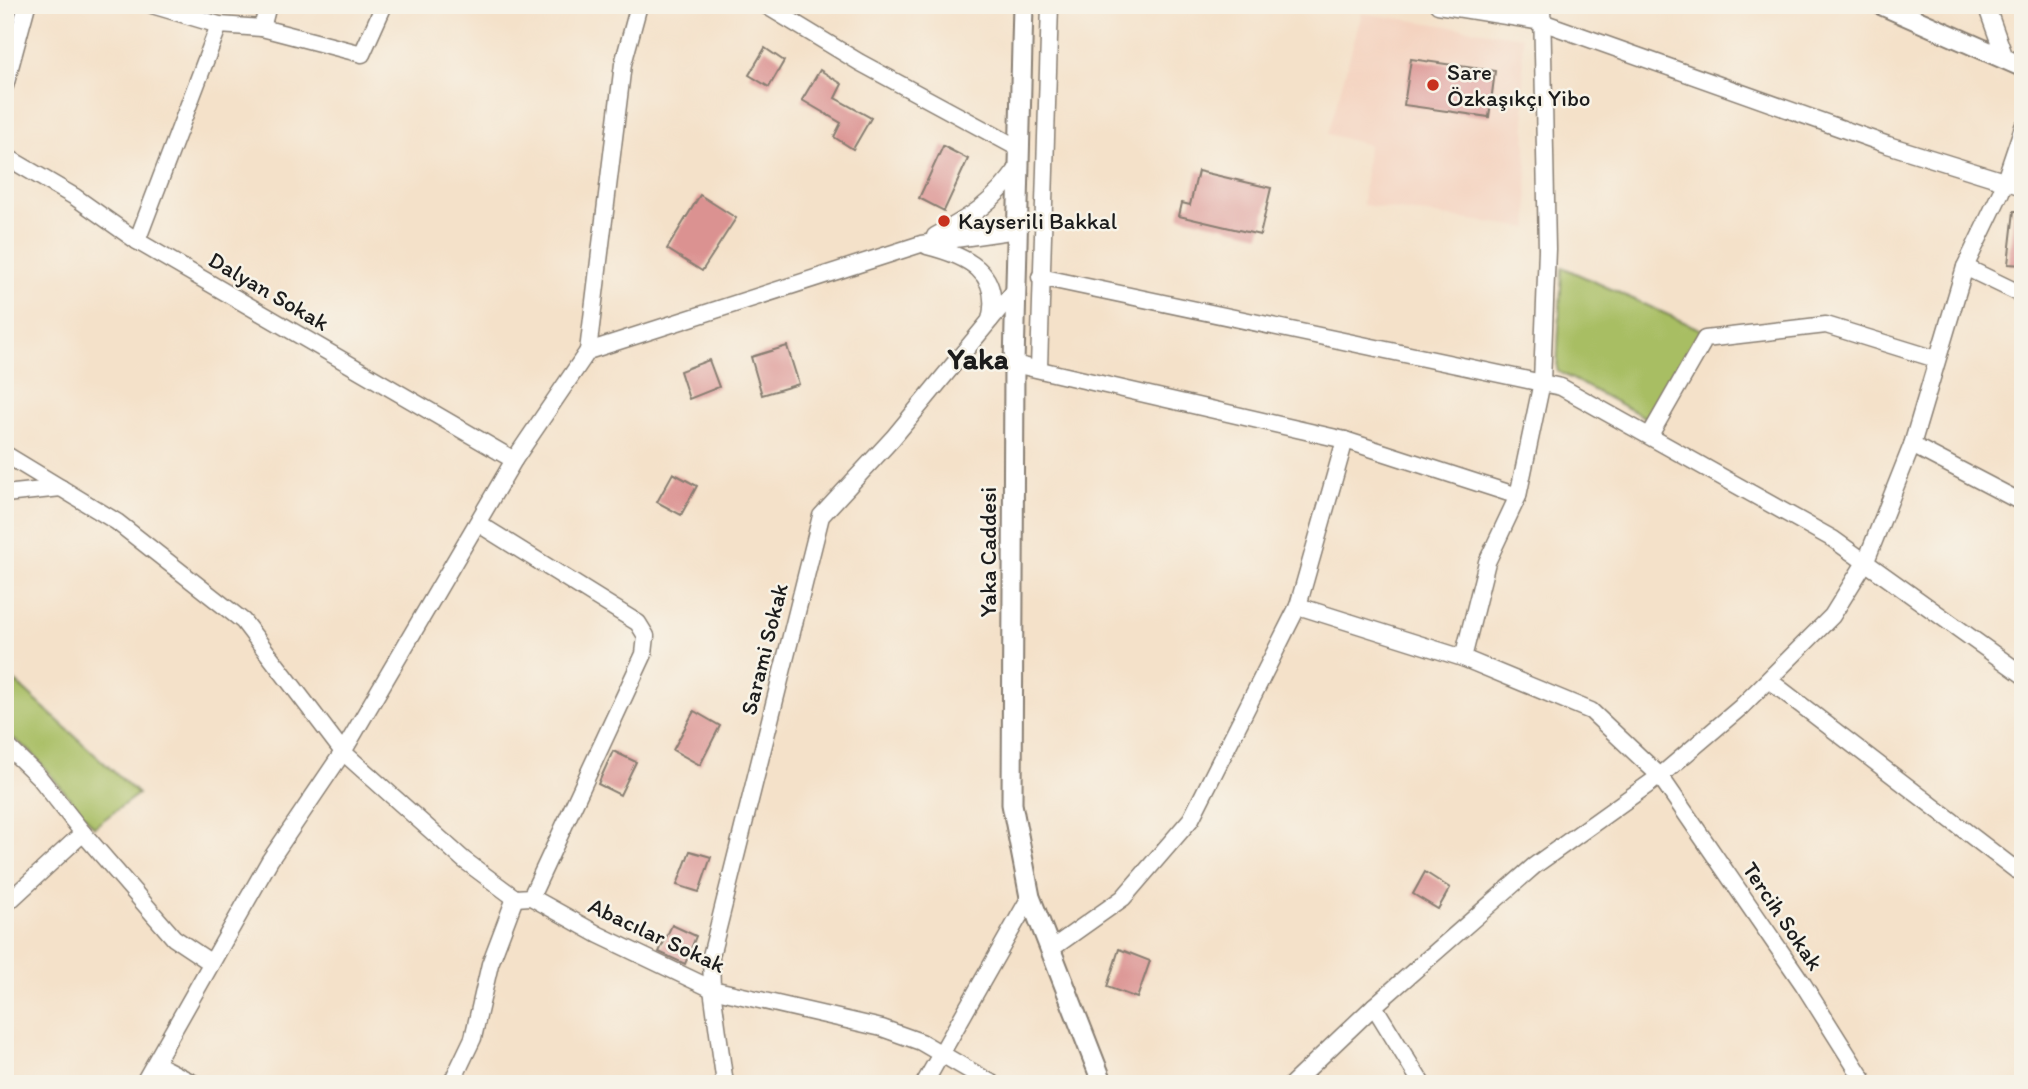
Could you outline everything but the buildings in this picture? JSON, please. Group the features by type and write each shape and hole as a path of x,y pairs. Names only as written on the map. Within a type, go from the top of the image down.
{"street":[{"path":"5,86 27,5"},
{"path":"152,5 219,25 262,28 362,54 384,5"},
{"path":"262,28 268,5"},
{"path":"143,1084 270,860 343,752 479,524 514,460 588,351 623,64 639,5"},
{"path":"765,5 859,62 1018,148"},
{"name":"Yaka Caddesi","path":"1023,5 1015,290 1012,804 1030,897 1103,1084"},
{"path":"1039,368 1050,5"},
{"path":"1438,5 1542,14 1764,102 2023,187"},
{"path":"1882,5 2023,67"},
{"path":"1986,5 2005,58"},
{"path":"1463,658 1487,562 1518,496 1542,383 1547,249 1542,14"},
{"path":"137,241 219,25"},
{"path":"1292,1084 1374,1006 1534,866 1660,776 1770,681 1832,616 1866,561 1912,445 1965,267 2004,182 2023,127"},
{"name":"Dalyan Sokak","path":"5,156 75,197 137,241 514,460"},
{"path":"921,244 983,209 1000,193 1018,168"},
{"path":"588,351 921,244 1017,230"},
{"path":"921,244 949,252 987,278 995,299 989,325"},
{"path":"1965,267 2023,295"},
{"path":"1040,277 1562,387 1866,561 2023,675"},
{"name":"Sarami Sokak","path":"725,1084 712,989 711,956 821,516 989,325 1015,290"},
{"path":"1650,435 1705,340 1826,325 1936,359"},
{"path":"1014,363 1345,440 1518,496"},
{"path":"1051,949 1123,898 1191,819 1298,606 1345,440"},
{"path":"1912,445 2023,503"},
{"name":"Abacılar Sokak","path":"5,454 117,522 243,621 343,752 464,860 523,897 712,989 882,1028 921,1042 993,1084"},
{"path":"5,494 61,488"},
{"path":"451,1084 472,1038 490,964 644,653 646,636 638,623 479,524"},
{"name":"Tercih Sokak","path":"1298,606 1463,658 1591,711 1660,776 1803,984 1866,1084"},
{"path":"1770,681 2016,870"},
{"path":"5,744 40,777 83,833 174,938 210,962"},
{"path":"5,905 83,833"},
{"path":"924,1084 1030,897"},
{"path":"1374,1006 1422,1084"},
{"path":"156,1063 195,1084"}],"shaded area":[{"name":"Sare Özkaşıkçı Yibo","path":"1362,13 1522,37 1529,228 1363,205 1368,145 1328,134"}],"green space":[{"path":"1562,267 1704,331 1650,420 1557,371"},
{"path":"7,674 138,794 94,827 32,753 5,732"}],"place":[{"name":"Sare Özkaşıkçı Yibo","path":"1433,85"},
{"name":"Kayserili Bakkal","path":"944,221"}],"district":[{"name":"Yaka","path":"978,359"}]}
